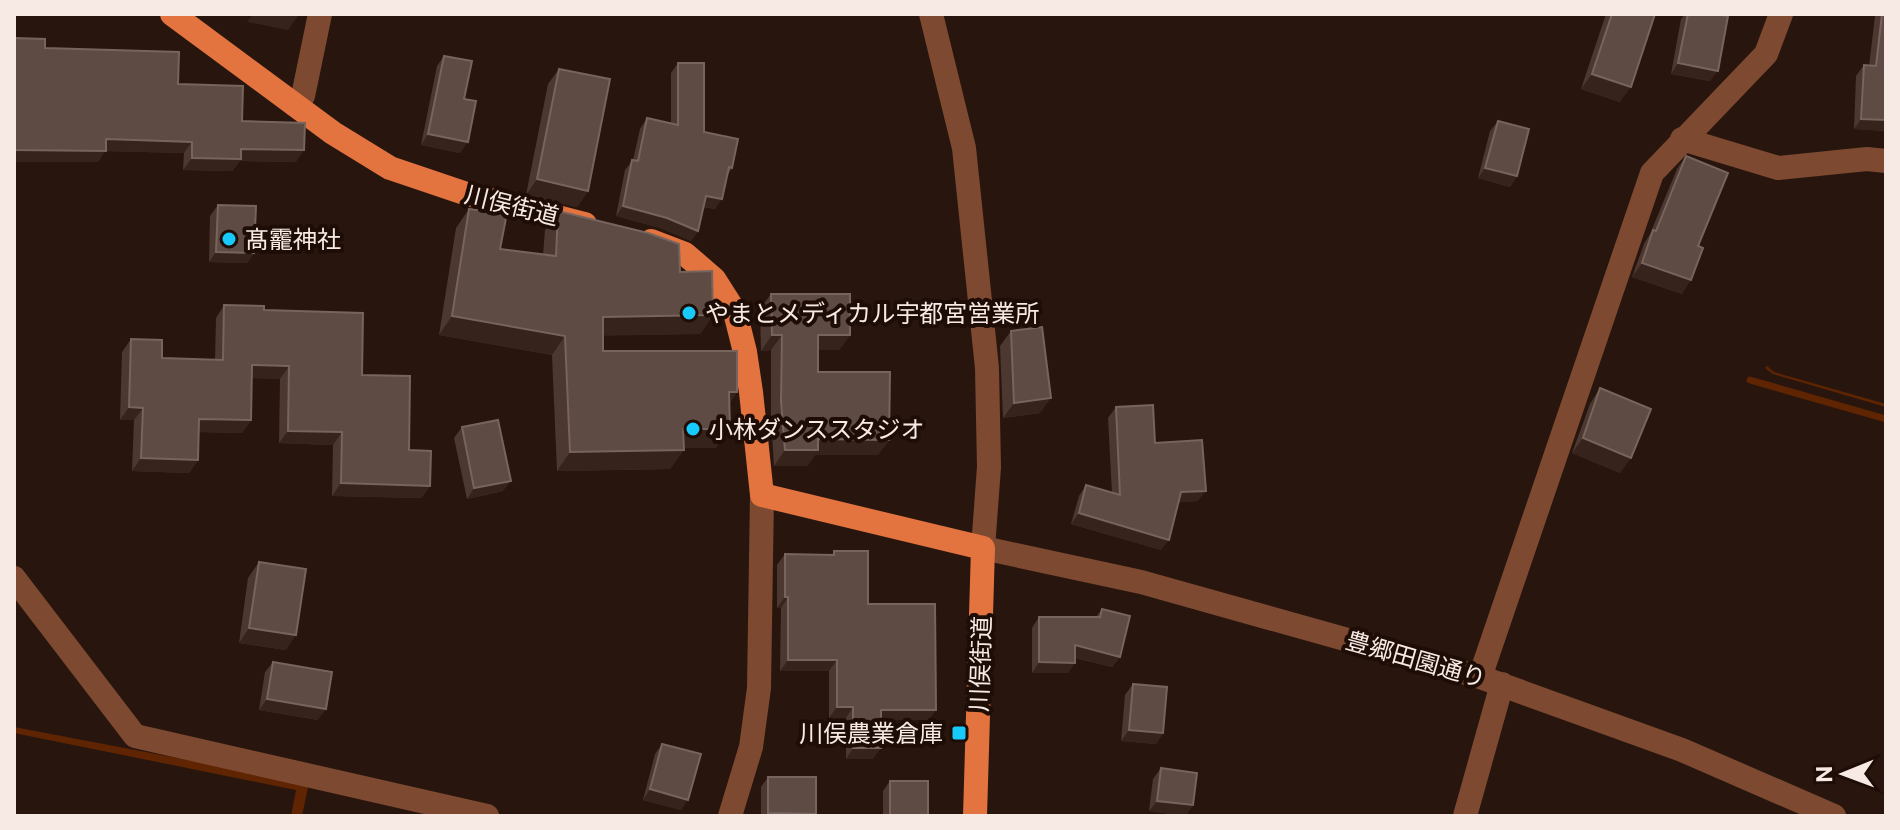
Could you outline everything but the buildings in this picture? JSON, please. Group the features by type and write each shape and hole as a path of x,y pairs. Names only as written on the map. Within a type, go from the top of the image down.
{"main road":[{"name":"川俣街道","path":"172,14 333,133 390,168 464,193 622,233 685,254 714,279 735,312 745,352 762,495"},
{"path":"762,495 983,548"},
{"name":"川俣街道","path":"975,816 983,548"}],"street":[{"path":"295,105 303,96 320,14"},
{"path":"931,14 964,148 987,368 989,467 983,548"},
{"path":"1465,816 1491,680 1652,173 1766,54 1781,14"},
{"path":"1682,139 1778,168 1867,159 1886,161"},
{"name":"川俣街道","path":"730,816 751,747 759,688 762,495"},
{"name":"豊郷田園通り","path":"983,548 1141,582 1491,680 1682,750 1834,816"},
{"path":"14,578 135,736 487,816"}],"shaded area":[{"path":"1767,366 1774,372 1886,404 1886,407 1773,374 1765,368"},
{"path":"14,727 309,783 302,816 291,816 296,790 14,733"}],"waterway":[{"path":"1750,380 1886,419"}],"place":[{"name":"髙靇神社","path":"229,239"},
{"name":"やまとメディカル宇都宮営業所","path":"689,313"},
{"name":"小林ダンススタジオ","path":"693,429"},
{"name":"川俣農業倉庫","path":"959,733"}]}
